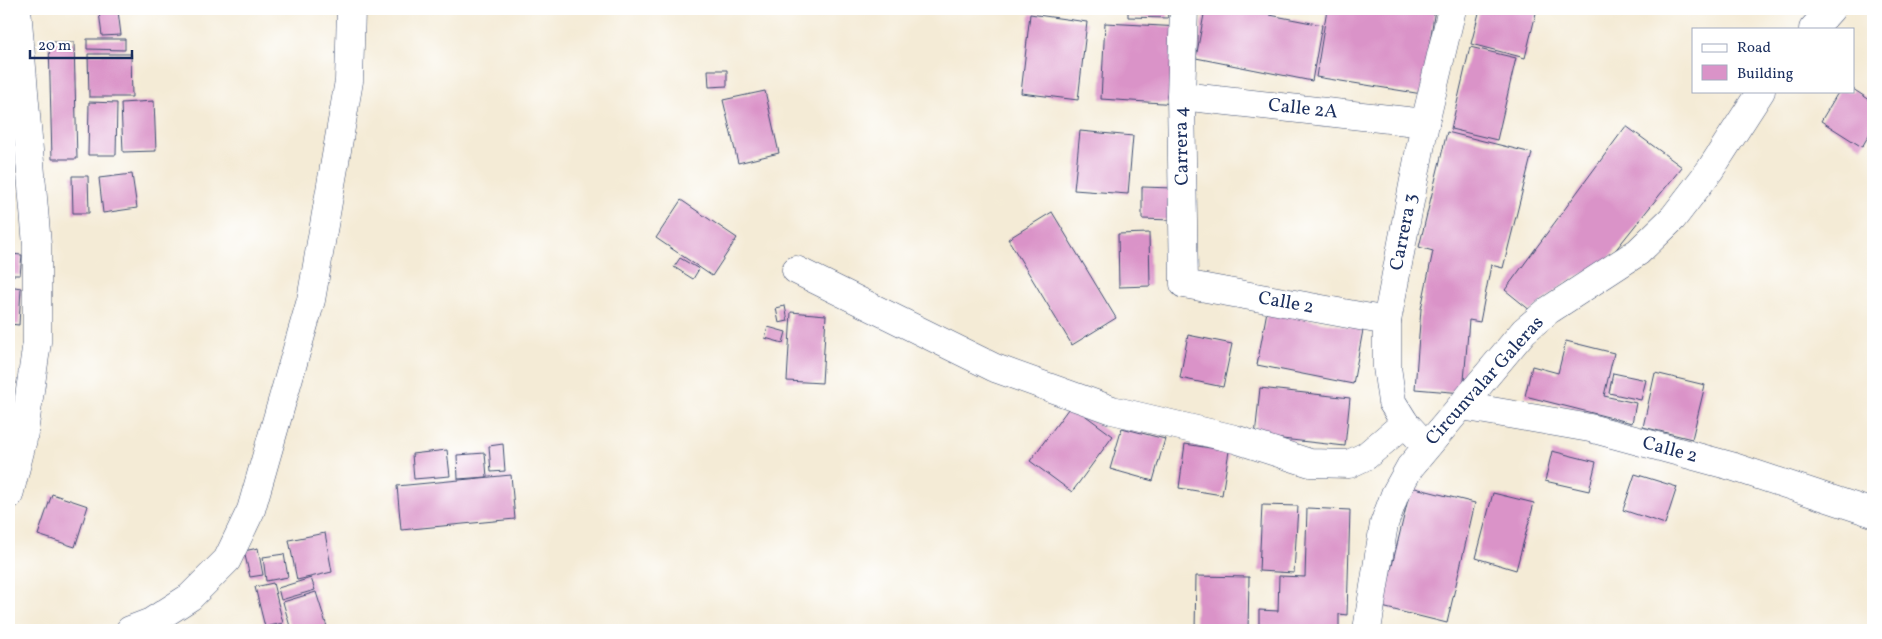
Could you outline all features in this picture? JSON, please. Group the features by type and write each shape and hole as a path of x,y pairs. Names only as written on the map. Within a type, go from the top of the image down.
{"street":[{"path":"9,495 23,439 37,342 37,245 17,9"},
{"path":"130,630 151,622 190,597 227,560 250,510 311,300 349,81 351,9"},
{"name":"Carrera 4","path":"1184,9 1181,96 1184,284"},
{"name":"Carrera 3","path":"1426,446 1405,423 1392,402 1387,367 1387,321 1425,123 1452,9"},
{"path":"1814,28 1831,9"},
{"name":"Circunvalar Galeras","path":"1367,630 1384,524 1395,494 1410,466 1524,331 1549,310 1638,252 1672,218 1710,170 1760,92"},
{"name":"Calle 2A","path":"1181,96 1425,123"},
{"path":"796,270 995,368 1112,410 1234,439 1310,463 1350,464 1366,456 1405,423"},
{"name":"Calle 2","path":"1184,284 1387,321"},
{"name":"Calle 2","path":"1462,406 1590,428 1731,466 1873,513"}],"building":[{"path":"1128,9 1167,9 1168,18 1128,17"},
{"path":"1205,9 1271,9 1270,15 1322,25 1312,81 1196,58"},
{"path":"1327,9 1435,9 1422,94 1316,77"},
{"path":"1480,9 1537,9 1525,58 1471,44"},
{"path":"118,11 121,35 102,36 99,12"},
{"path":"1030,14 1087,22 1078,100 1021,93"},
{"path":"1105,23 1181,27 1177,104 1101,99"},
{"path":"87,39 125,39 125,50 87,49"},
{"path":"49,42 74,42 77,159 52,159"},
{"path":"1470,47 1516,58 1497,140 1451,129"},
{"path":"88,54 131,54 132,97 89,97"},
{"path":"708,70 727,70 727,86 709,87"},
{"path":"1854,90 1873,102 1873,128 1862,147 1821,121 1838,92 1854,92"},
{"path":"765,91 779,153 738,163 723,100"},
{"path":"154,101 156,151 123,152 121,103"},
{"path":"89,102 117,103 116,155 88,155"},
{"path":"1626,126 1682,167 1606,262 1566,282 1531,311 1505,290"},
{"path":"1080,131 1133,136 1128,194 1074,190"},
{"path":"1447,132 1532,153 1503,268 1491,265 1480,322 1469,320 1463,393 1415,389 1421,309 1433,251 1419,247"},
{"path":"9,141 16,141 15,153 9,153"},
{"path":"132,174 137,208 103,213 99,178"},
{"path":"72,176 88,176 89,213 73,213"},
{"path":"1142,187 1173,188 1172,220 1142,219"},
{"path":"681,200 737,238 712,276 656,238"},
{"path":"1052,212 1116,318 1072,345 1008,239"},
{"path":"1149,233 1150,286 1119,287 1118,234"},
{"path":"9,254 22,255 20,275 9,275"},
{"path":"680,258 699,269 693,279 674,267"},
{"path":"9,286 21,288 19,325 9,324"},
{"path":"785,306 788,321 779,323 776,308"},
{"path":"1267,311 1363,330 1353,384 1257,365"},
{"path":"791,312 826,315 822,383 787,381"},
{"path":"768,327 786,332 783,343 765,338"},
{"path":"1188,335 1232,344 1223,387 1180,378"},
{"path":"1566,341 1614,353 1604,396 1636,403 1632,423 1525,396 1532,366 1558,373"},
{"path":"1613,373 1646,380 1641,400 1609,393"},
{"path":"1655,373 1705,385 1692,439 1643,427"},
{"path":"1260,388 1350,398 1345,446 1255,436"},
{"path":"1071,405 1113,436 1072,492 1030,461"},
{"path":"1122,428 1165,439 1153,481 1110,469"},
{"path":"503,444 505,471 491,472 489,446"},
{"path":"1185,444 1229,451 1222,495 1179,488"},
{"path":"447,450 450,476 414,479 412,454"},
{"path":"1552,451 1596,462 1589,491 1545,481"},
{"path":"485,453 487,477 458,479 457,455"},
{"path":"1635,474 1677,487 1665,524 1623,510"},
{"path":"511,475 515,519 401,530 397,486"},
{"path":"1411,487 1475,503 1447,623 1382,607"},
{"path":"1493,493 1534,503 1516,570 1476,558"},
{"path":"52,494 88,506 75,547 38,535"},
{"path":"1262,505 1298,506 1294,573 1259,571"},
{"path":"1307,508 1350,510 1347,615 1339,614 1339,630 1259,630 1259,610 1278,611 1279,576 1305,577"},
{"path":"325,533 332,572 297,580 289,540"},
{"path":"258,548 263,575 250,577 244,551"},
{"path":"284,554 288,577 266,581 263,557"},
{"path":"1196,576 1249,577 1248,630 1195,630"},
{"path":"311,578 315,590 281,600 278,588"},
{"path":"273,583 283,623 265,627 255,587"},
{"path":"316,592 328,630 291,630 283,602"}]}
